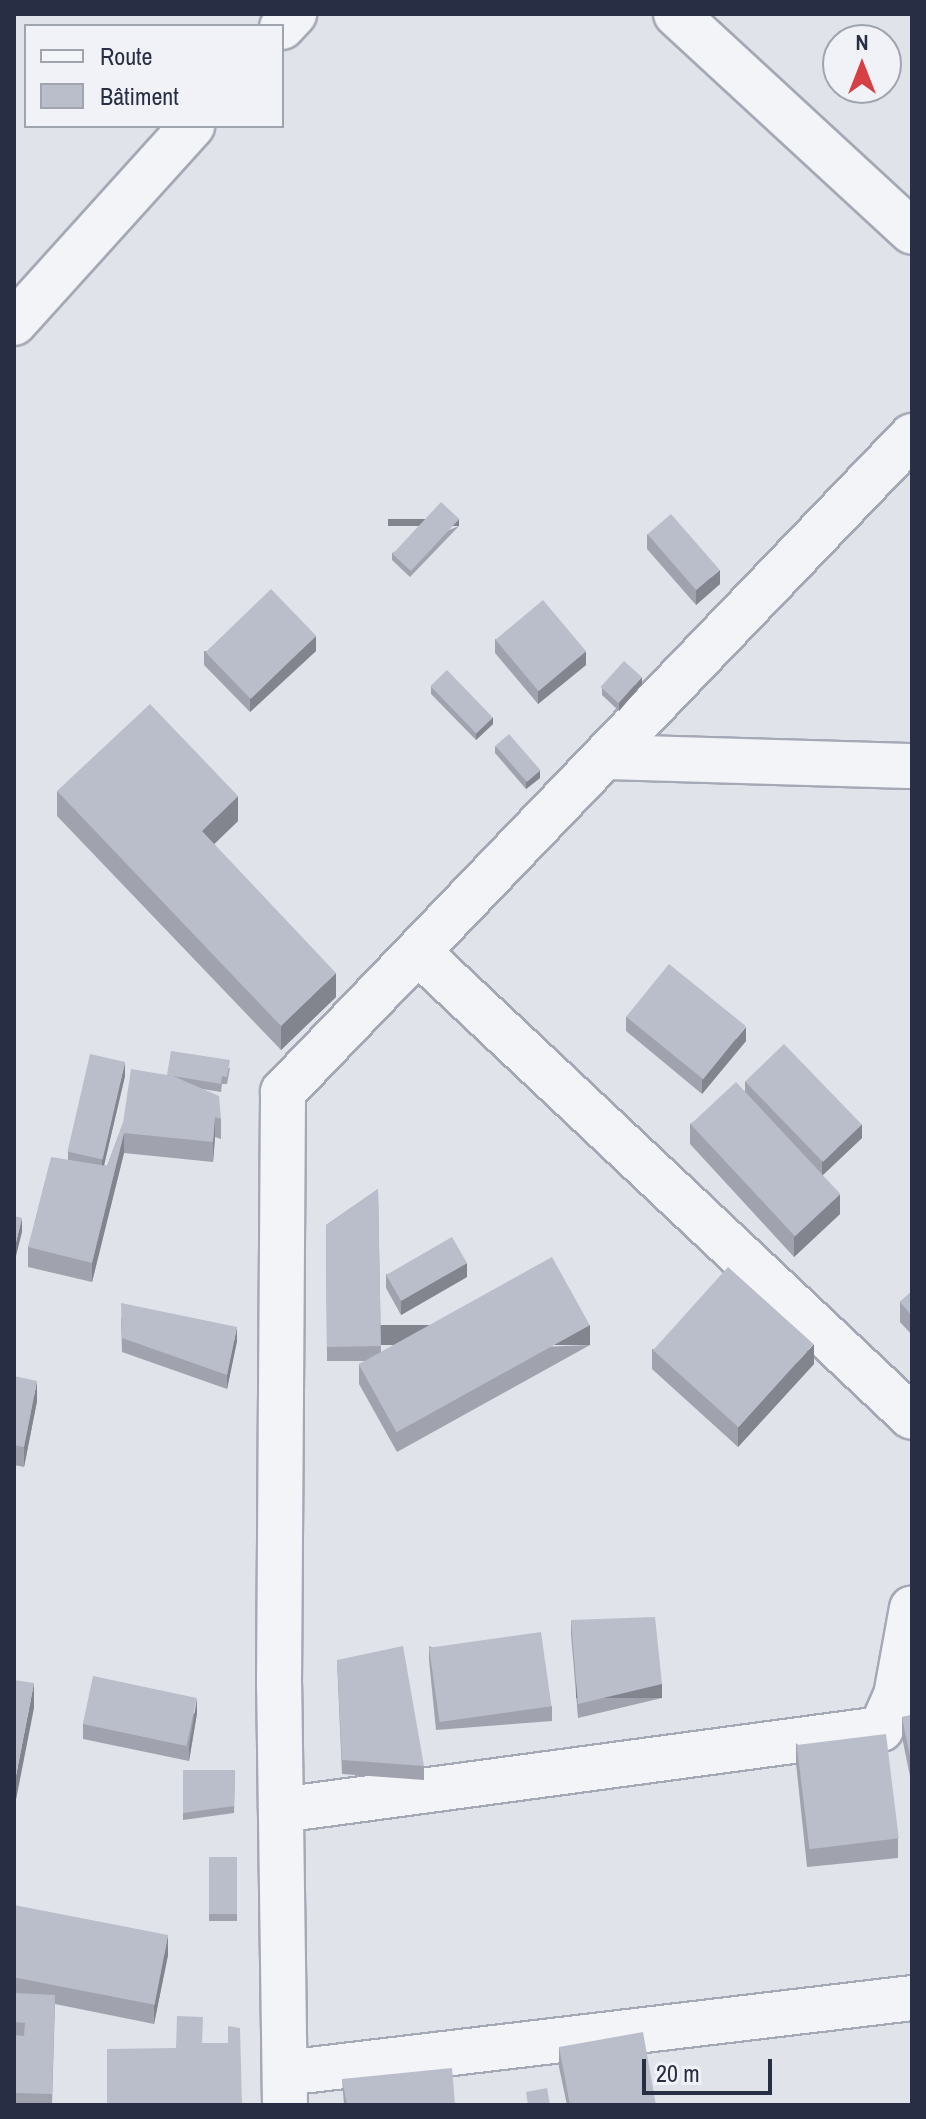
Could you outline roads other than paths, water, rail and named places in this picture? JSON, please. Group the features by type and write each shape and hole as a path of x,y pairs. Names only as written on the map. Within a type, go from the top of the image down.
{"street":[{"path":"676,14 912,232"},
{"path":"14,323 190,128"},
{"path":"912,436 283,1092 281,1810 285,2089 912,1998"},
{"path":"605,757 912,766"},
{"path":"418,952 912,1417"},
{"path":"281,1810 881,1729 896,1696 912,1608"}]}
